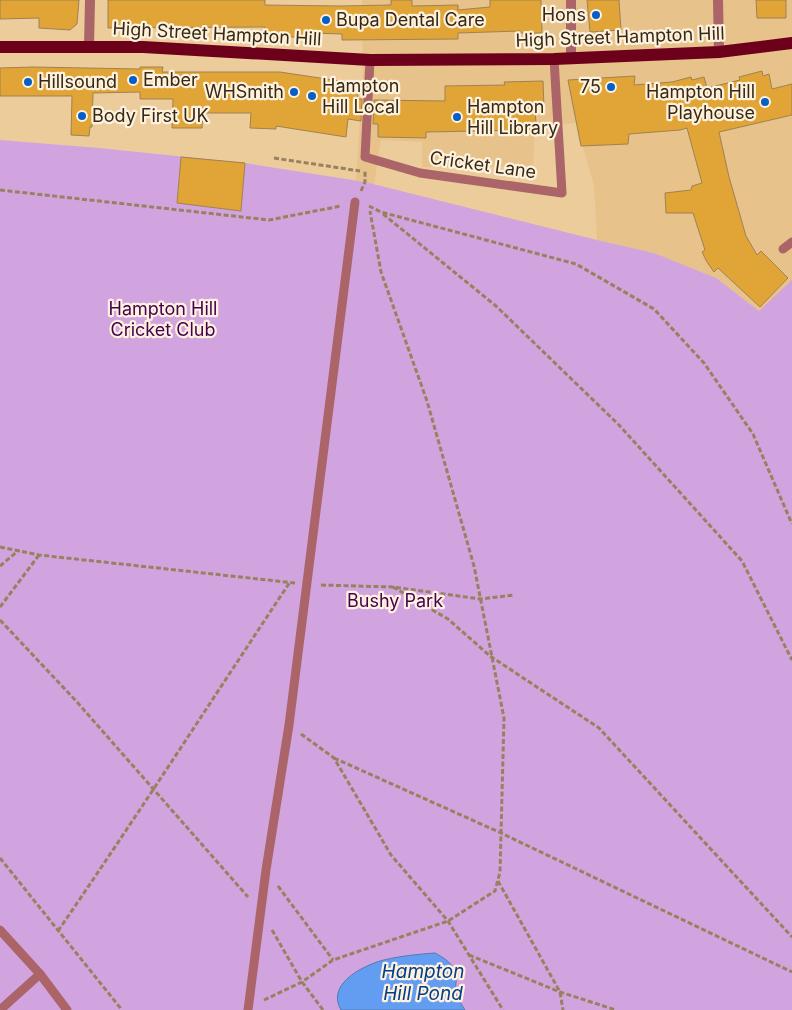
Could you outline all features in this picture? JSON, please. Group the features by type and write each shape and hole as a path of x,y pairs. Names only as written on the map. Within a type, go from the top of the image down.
{"main road":[{"name":"High Street Hampton Hill","path":"0,47 144,47 370,60 571,59 719,52 792,43"}],"street":[{"path":"89,46 90,0"},
{"path":"571,0 571,59"},
{"path":"718,0 719,52"}],"lane":[{"name":"Cricket Lane","path":"365,157 420,173 562,193 554,59"},
{"path":"365,157 370,60"},
{"path":"248,1008 266,870 289,725 355,202"},
{"path":"783,249 792,242"},
{"path":"0,930 40,974 67,1010"},
{"path":"0,1010 40,974"}],"path":[{"path":"355,202 365,182 365,157"},
{"path":"274,158 365,172"},
{"path":"0,190 269,220 335,208 355,202 381,212 576,264 654,308 704,362 753,434 792,524"},
{"path":"248,1008 302,982 333,960 448,922 495,892 500,872 504,718 490,656 474,566 427,401 382,272 369,206"},
{"path":"381,212 496,306 620,424 742,560 792,660"},
{"path":"0,547 39,554 307,584 393,587 480,599 514,595"},
{"path":"0,566 19,550"},
{"path":"0,607 39,554"},
{"path":"58,931 290,582"},
{"path":"393,587 448,620 490,656 599,728 792,937"},
{"path":"0,620 77,702 261,912 302,982 323,1010"},
{"path":"289,725 334,758 501,833 792,972"},
{"path":"334,758 391,855 448,922 503,1010"},
{"path":"0,858 122,1010"},
{"path":"266,870 333,960"},
{"path":"498,881 560,992 563,1010"},
{"path":"469,955 560,992 616,1010"}],"shaded area":[{"path":"362,0 792,0 792,289 768,324 654,253 597,240 594,186 576,123 535,126 533,166 422,167 422,142 381,140 374,185 356,181 363,68"}],"green space":[{"name":"Bushy Park","path":"0,140 245,163 365,182 654,253 716,278 759,311 792,280 792,1010 0,1010"}],"water":[{"name":"Hampton Hill Pond","path":"435,953 454,968 456,993 465,1010 341,1010 338,993 341,986 361,969 390,959"}],"building":[{"path":"0,0 79,0 77,24 70,30 39,28 39,18 0,19"},
{"path":"108,0 265,0 265,5 341,6 391,5 391,0 412,0 412,6 458,5 458,10 490,7 490,0 541,0 542,33 520,33 520,31 458,33 458,39 342,40 342,34 311,33 310,37 265,37 265,27 108,28"},
{"path":"587,0 619,0 621,30 590,32"},
{"path":"756,0 786,0 786,18 757,18"},
{"path":"140,67 163,67 162,72 280,72 360,84 357,99 362,99 361,121 348,119 346,137 276,126 276,129 250,128 251,113 203,113 202,128 172,128 173,99 140,99 140,92 93,93 92,127 90,127 89,136 71,135 72,96 0,96 0,68 140,69"},
{"path":"762,71 763,76 769,74 772,89 792,84 792,115 719,132 729,177 746,236 757,255 761,251 788,278 760,307 718,268 714,272 702,252 705,250 693,213 666,213 665,193 691,190 692,186 702,183 687,128 629,134 628,144 581,146 568,80 635,76 634,85 672,82 691,77 692,80 704,77 707,88 740,80 739,77"},
{"path":"543,81 544,108 535,108 536,124 530,124 530,130 426,132 426,138 378,137 378,124 373,124 374,100 445,101 445,86 505,85 504,82"},
{"path":"181,157 245,163 241,211 177,203"}],"place":[{"name":"Hons","path":"596,15"},
{"name":"Bupa Dental Care","path":"326,20"},
{"name":"Ember","path":"133,80"},
{"name":"Hillsound","path":"28,82"},
{"name":"75","path":"611,87"},
{"name":"WHSmith","path":"294,92"},
{"name":"Hampton Hill Local","path":"312,96"},
{"name":"Hampton Hill Playhouse","path":"765,102"},
{"name":"Body First UK","path":"82,116"},
{"name":"Hampton Hill Library","path":"457,117"}],"park label":[{"name":"Hampton Hill Cricket Club","path":"163,319"}]}
